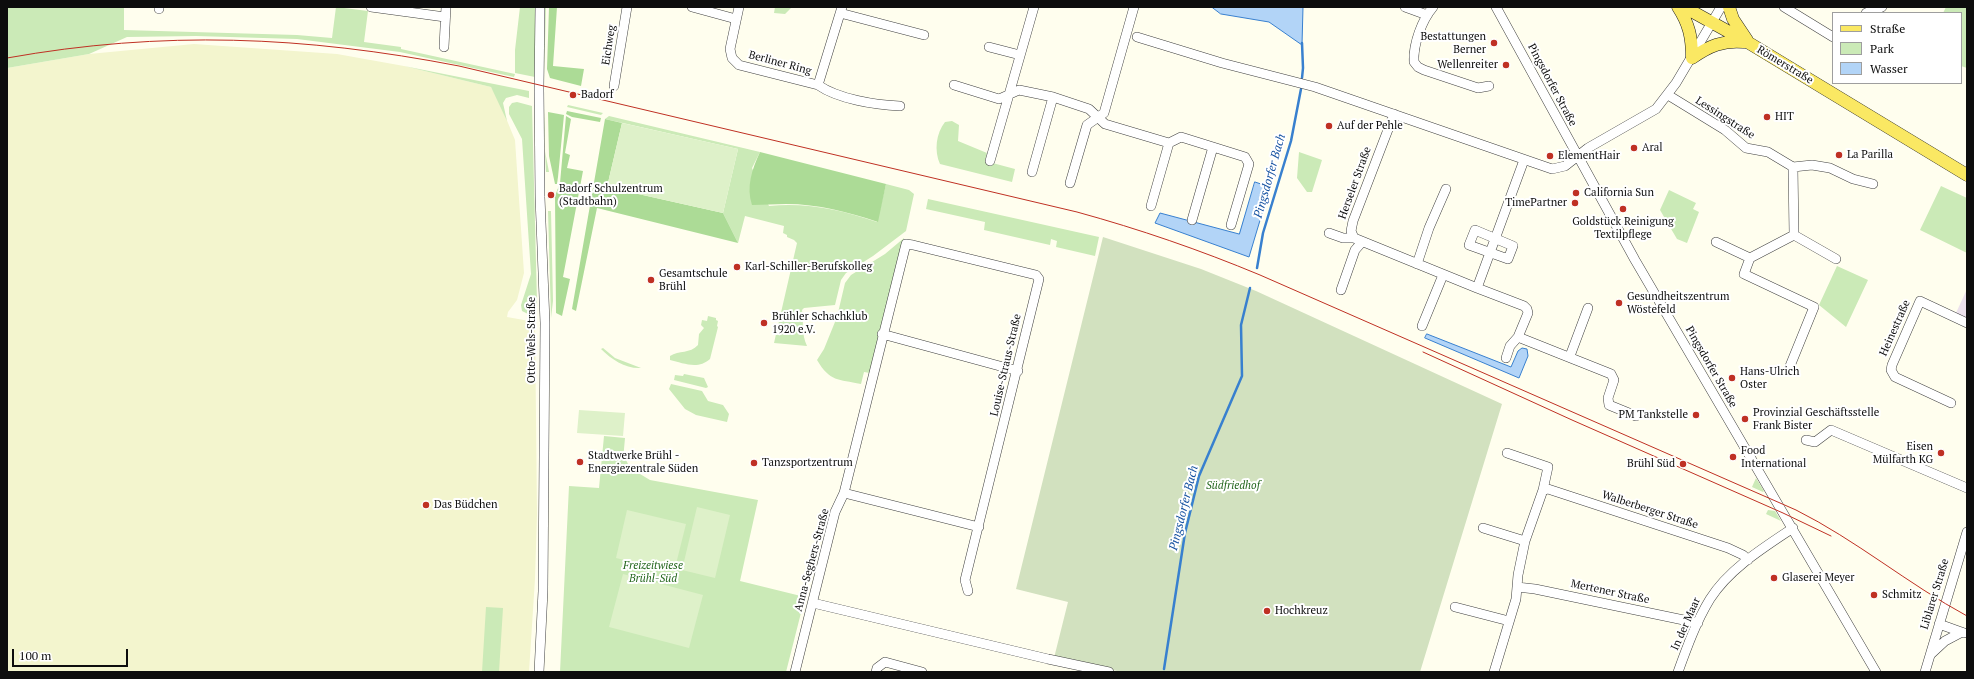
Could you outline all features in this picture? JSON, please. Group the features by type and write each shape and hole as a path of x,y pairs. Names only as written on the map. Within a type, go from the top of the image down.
{"main road":[{"path":"1678,7 1689,26 1692,40 1692,58"},
{"name":"Römerstraße","path":"1684,7 1749,43 1967,175"},
{"path":"1729,7 1733,18 1749,43"},
{"path":"1692,58 1706,48 1716,44 1732,41 1749,43"}],"street":[{"path":"372,7 445,17"},
{"path":"444,47 446,7"},
{"name":"Otto-Wels-Straße","path":"539,672 543,591 545,331 538,88 540,7"},
{"name":"Eichweg","path":"614,86 627,7"},
{"path":"692,7 736,19"},
{"name":"Berliner Ring","path":"739,7 730,49 732,58 739,64 818,85 841,10"},
{"path":"990,161 1034,7"},
{"path":"1070,183 1087,125 1104,113 1134,7"},
{"path":"1405,7 1427,15"},
{"path":"1433,7 1427,15 1414,55 1414,62 1418,67 1478,88 1489,86"},
{"name":"Pingsdorfer Straße","path":"1496,7 1635,260 1876,672"},
{"path":"1137,38 1222,63 1315,87 1552,169 1565,166 1588,148 1656,109 1668,95 1692,58 1721,7"},
{"path":"1784,7 1832,36"},
{"path":"1869,12 1882,7"},
{"path":"841,10 924,35"},
{"path":"989,47 1020,55"},
{"path":"818,85 828,92 835,94 882,105 900,106"},
{"path":"954,86 999,99 1019,90 1053,98 1089,109 1105,124 1169,143 1181,137 1245,157 1249,164 1231,225"},
{"name":"Lessingstraße","path":"1668,95 1725,130 1746,148 1768,152 1793,167"},
{"path":"1032,172 1053,98"},
{"name":"Herseler Straße","path":"1358,240 1351,231 1353,221 1394,114"},
{"path":"1151,206 1169,143"},
{"path":"1192,220 1213,147"},
{"path":"1477,288 1524,160"},
{"path":"1794,235 1793,167 1812,165 1830,168 1853,179 1873,184"},
{"path":"1417,264 1429,228 1446,189"},
{"path":"1475,230 1513,246 1508,259 1490,252 1469,245 1475,230"},
{"path":"1329,232 1343,238 1358,240 1524,306 1528,313 1518,336 1510,346 1506,358"},
{"path":"1788,371 1814,306 1744,274 1750,258 1794,235"},
{"path":"1794,235 1836,259"},
{"path":"1341,290 1358,240"},
{"path":"1716,242 1750,258"},
{"name":"Anna-Seghers-Straße","path":"795,672 835,512 844,493 882,334 906,244"},
{"name":"Louise-Straus-Straße","path":"906,244 913,244 1036,275 1039,279 1018,371 965,580 968,591"},
{"path":"1422,326 1443,275"},
{"name":"Heinestraße","path":"1951,403 1895,377 1891,370 1920,301 1967,323"},
{"path":"1570,356 1588,308"},
{"path":"882,334 1018,371"},
{"path":"1518,336 1611,374 1614,380 1608,398 1609,405 1636,416"},
{"path":"1806,440 1815,442 1831,430 1967,488"},
{"path":"1494,672 1516,599 1525,541 1543,490 1548,467 1507,453"},
{"name":"Walberberger Straße","path":"1543,490 1548,489 1728,548 1743,555 1748,560"},
{"path":"844,493 979,527"},
{"path":"1483,528 1525,541"},
{"name":"In der Maar","path":"1678,672 1698,623 1711,599 1730,575 1748,560 1793,528"},
{"name":"Liblarer Straße","path":"1921,672 1927,664 1967,532"},
{"name":"Mertener Straße","path":"1517,587 1535,589 1698,623"},
{"path":"813,603 1109,672"},
{"path":"1455,607 1509,621"},
{"path":"1939,624 1964,633"},
{"path":"1927,664 1945,641 1964,633"},
{"path":"876,672 877,668 885,662 922,672"}],"shaded area":[{"path":"1967,289 1967,318 1956,313"}],"green space":[{"path":"7,7 124,7 124,30 297,35 332,38 336,7 368,11 364,42 401,47 401,49 515,74 514,77 400,52 297,39 196,36 127,37 89,54 7,68"},
{"path":"520,7 536,7 535,77 515,73 515,50"},
{"path":"545,7 546,7 544,79"},
{"path":"549,7 557,7 553,66 584,69 581,86 550,78 547,69"},
{"path":"775,7 791,8 785,14 774,13"},
{"path":"1946,7 1967,7 1967,68 1962,66 1962,12 1944,12"},
{"path":"194,44 337,54 404,66 491,87 499,101 515,140 524,273 517,300 508,312 507,317 535,322 537,514 535,579 529,672 7,672 7,68 89,54"},
{"path":"404,66 529,91 529,98 517,95 506,98 503,103 507,121 491,87"},
{"path":"517,102 532,106 537,302 536,310 528,314 522,311 521,305 531,274 522,139 509,114 509,107 512,103"},
{"path":"568,105 603,113 601,115 567,107"},
{"path":"543,107 544,108 545,150"},
{"path":"567,111 601,118 600,122 572,117 566,114"},
{"path":"548,112 564,115 557,184 555,184 549,156"},
{"path":"566,116 571,119 565,153 570,155 567,168 583,171 563,277 570,279 562,316 556,313 555,196 560,183"},
{"path":"609,116 760,152 752,168 769,206 797,205 824,208 877,222 886,184 909,190 914,194 906,231 873,256 846,273 841,280 835,305 804,308 802,310 803,332 807,346 774,343 797,243 783,233 784,226 745,216 738,243 723,213 738,149 605,119"},
{"path":"605,119 622,123 607,187 723,213 738,243 597,208 576,311 572,309"},
{"path":"952,121 959,125 958,141 987,153 985,161 1015,169 1012,182 940,164 937,154 938,137 945,122"},
{"path":"622,123 738,149 723,213 607,187"},
{"path":"545,151 549,172 546,172"},
{"path":"760,152 886,184 878,222 844,212 810,205 752,205 750,198 751,178"},
{"path":"1299,152 1322,160 1312,192 1307,192 1297,178"},
{"path":"1941,186 1967,198 1967,253 1920,230"},
{"path":"1669,190 1696,203 1693,209 1699,212 1687,243 1677,239 1660,210"},
{"path":"928,199 1099,237 1095,256 1056,247 1057,241 1051,239 1050,245 984,230 985,222 926,209"},
{"path":"548,211 551,211 553,301 551,318"},
{"name":"Südfriedhof","path":"1103,237 1201,269 1256,291 1502,404 1420,672 1122,672 1054,658 1068,602 1016,589"},
{"path":"904,238 870,373 864,372 861,384 840,380 831,376 817,360 824,349 837,317 845,283 851,275 885,254"},
{"path":"1837,266 1868,280 1846,327 1819,305"},
{"path":"708,316 716,318 718,321 718,327 710,359 701,364 695,365 670,360 670,356 673,354 692,350 698,345 699,334 704,328 701,325 702,320 707,321"},
{"path":"603,348 615,358 641,368 630,367 620,363 601,349"},
{"path":"684,374 704,378 708,387 706,388 674,380 675,375 683,376"},
{"path":"671,384 702,391 708,401 723,405 729,414 727,422 696,415 685,409 669,389"},
{"path":"579,410 625,413 623,436 577,433"},
{"name":"Freizeitwiese Brühl-Süd","path":"604,436 625,438 623,460 626,460 630,468 650,480 758,500 740,581 805,597 786,672 560,672 569,486 599,488"},
{"path":"1756,478 1764,491 1763,492 1752,487"},
{"path":"697,507 730,515 715,578 682,570"},
{"path":"627,510 686,524 674,572 616,558"},
{"path":"1768,510 1775,511 1781,521 1766,514"},
{"path":"623,574 703,595 689,648 609,627"},
{"path":"486,607 503,608 499,672 482,672"}],"water":[{"path":"1212,7 1303,7 1302,45 1269,22 1221,14"},
{"path":"1255,182 1270,187 1249,257 1155,223 1160,213 1239,234"},
{"path":"1427,334 1511,367 1518,351 1522,348 1527,349 1528,356 1519,378 1425,338"}],"waterway":[{"name":"Pingsdorfer Bach","path":"1302,43 1302,78"},
{"name":"Pingsdorfer Bach","path":"1257,268 1263,233 1291,141 1301,89"},
{"name":"Pingsdorfer Bach","path":"1164,669 1185,533 1199,476 1242,376 1241,325 1250,288"}],"tram line":[{"path":"7,58 65,49 122,43 178,40 233,40 289,43 345,48 401,56 459,66 1077,212 1169,240 1260,275 1796,510 1861,548 1924,590 1967,616"},
{"path":"1423,352 1572,420 1783,513 1831,536"}],"place":[{"name":"Bestattungen Berner","path":"1494,43"},
{"name":"Wellenreiter","path":"1506,65"},
{"name":"Badorf","path":"573,95"},
{"name":"HIT","path":"1767,117"},
{"name":"Auf der Pehle","path":"1329,126"},
{"name":"Aral","path":"1634,148"},
{"name":"La Parilla","path":"1839,155"},
{"name":"ElementHair","path":"1550,156"},
{"name":"California Sun","path":"1576,193"},
{"name":"Badorf Schulzentrum (Stadtbahn)","path":"551,195"},
{"name":"TimePartner","path":"1575,203"},
{"name":"Goldstück Reinigung Textilpflege","path":"1623,209"},
{"name":"Karl-Schiller-Berufskolleg","path":"737,267"},
{"name":"Gesamtschule Brühl","path":"651,280"},
{"name":"Gesundheitszentrum Wöstefeld","path":"1619,303"},
{"name":"Brühler Schachklub 1920 e.V.","path":"764,323"},
{"name":"Hans-Ulrich Oster","path":"1732,378"},
{"name":"PM Tankstelle","path":"1696,415"},
{"name":"Provinzial Geschäftsstelle Frank Bister","path":"1745,419"},
{"name":"Eisen Mülfarth KG","path":"1941,453"},
{"name":"Food International","path":"1733,457"},
{"name":"Stadtwerke Brühl - Energiezentrale Süden","path":"580,462"},
{"name":"Tanzsportzentrum","path":"754,463"},
{"name":"Brühl Süd","path":"1683,464"},
{"name":"Das Büdchen","path":"426,505"},
{"name":"Glaserei Meyer","path":"1774,578"},
{"name":"Schmitz","path":"1874,595"},
{"name":"Hochkreuz","path":"1267,611"}]}
